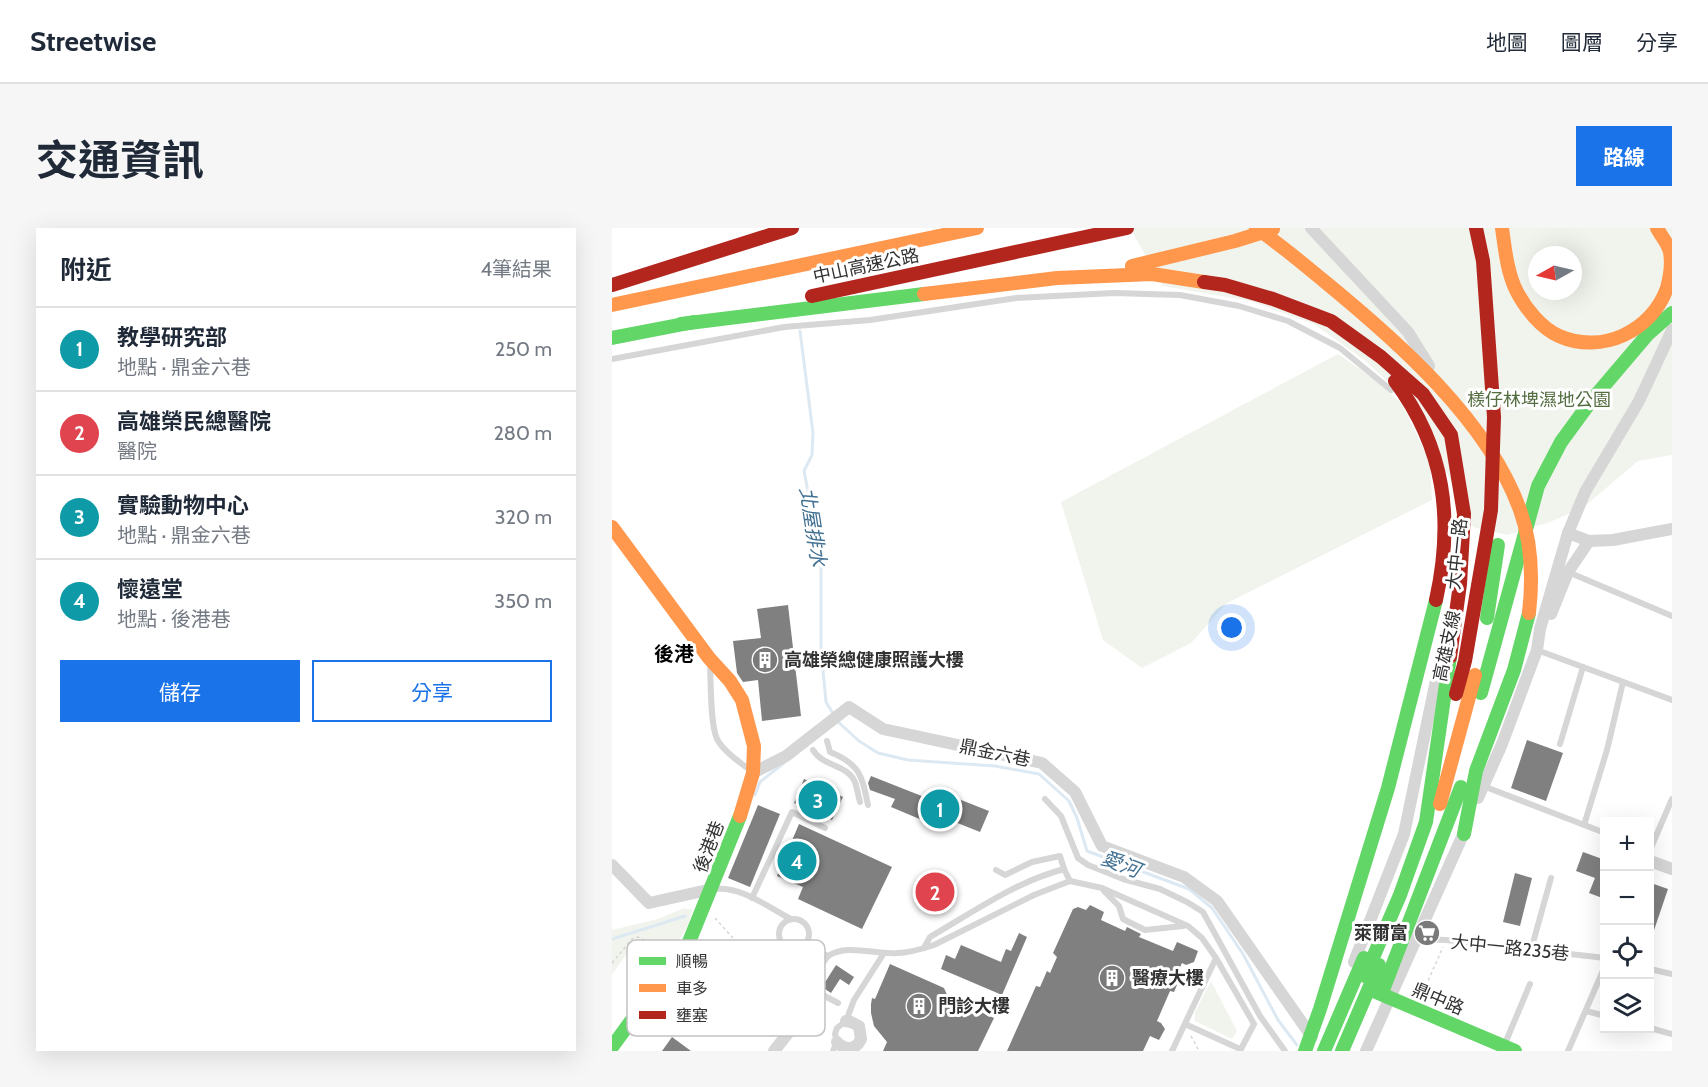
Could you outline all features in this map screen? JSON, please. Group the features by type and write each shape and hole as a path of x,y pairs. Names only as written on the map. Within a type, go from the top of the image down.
{"main road":[{"path":"612,285 792,228"},
{"name":"中山高速公路","path":"612,306 977,228"},
{"name":"中山高速公路","path":"612,338 1127,228"},
{"path":"1256,228 1372,320 1431,380 1470,422 1516,498 1528,538 1530,564 1530,599 1525,634 1478,765 1464,834"},
{"path":"681,324 1057,278 1141,264 1235,241 1277,228"},
{"name":"高雄支線","path":"1315,1046 1401,873 1420,817 1465,661 1491,510 1494,417 1483,261 1476,228"},
{"name":"高雄支線","path":"1342,1051 1431,838 1478,664 1495,578 1507,445 1505,374 1493,255 1488,228"},
{"path":"1502,228 1513,281 1526,305 1544,327 1561,337 1581,343 1620,339 1630,334 1646,322 1666,295 1670,273 1670,253 1657,228"},
{"path":"1057,278 1152,274 1226,285 1273,299 1331,321 1381,357 1423,394 1451,435 1464,514 1460,584 1426,822 1400,895 1363,981"},
{"path":"1423,741 1461,623 1480,508 1485,401 1480,321 1485,284"},
{"path":"1431,838 1453,796 1538,486 1561,442 1591,400 1648,334 1672,313"},
{"path":"1315,1046 1320,1009 1404,733 1438,589 1446,523 1434,453 1410,399 1388,374 1331,321"},
{"name":"後港巷","path":"612,527 709,658 730,681 741,700 754,746 753,772 742,811 712,890"},
{"path":"1356,1051 1390,974 1445,830 1523,604 1530,564"},
{"path":"690,940 712,890"},
{"name":"鼎中路","path":"1346,981 1363,981 1391,998 1510,1049"},
{"path":"612,1047 627,1027"}],"street":[{"name":"大中一路","path":"1311,228 1408,332 1434,373 1453,423 1463,483 1457,576 1404,834 1346,981 1315,1046"},
{"path":"1537,650 1543,618 1568,533 1585,492 1639,401 1672,330"},
{"path":"1568,533 1588,541 1613,540 1672,529"},
{"path":"1366,1051 1464,834 1506,734 1568,572 1588,541"},
{"name":"鼎金六巷","path":"753,772 786,756 849,707 883,729 1042,763 1075,792 1102,846 1184,877 1217,901 1315,1046"},
{"path":"1654,862 1672,869"},
{"name":"後港巷","path":"612,865 649,903 712,890"},
{"path":"1332,1051 1363,981"},
{"path":"835,1046 849,1048 856,1046 861,1039 859,1026 846,1022"},
{"path":"774,1051 786,1036"}],"lane":[{"path":"612,359 784,327 870,320 1016,298 1114,293 1180,295 1239,306 1288,321 1340,348 1405,402 1436,457 1446,508 1438,573 1401,734 1353,878 1337,968 1315,1046"},
{"path":"1568,572 1672,615"},
{"path":"1537,650 1672,700"},
{"path":"709,658 713,718 717,738 729,752 753,772"},
{"path":"1560,744 1583,667"},
{"path":"1584,825 1607,750 1623,682"},
{"path":"827,741 830,752 851,764 861,773 868,805"},
{"path":"813,750 818,758 843,769 854,780 860,802"},
{"path":"1483,786 1600,830"},
{"path":"1045,799 1061,816 1078,858 1088,865 1123,879 1160,890 1203,912 1260,1016 1285,1051"},
{"path":"1654,841 1672,799"},
{"path":"752,898 792,812 825,828"},
{"path":"996,870 1005,874 1032,862 1060,856 1070,881"},
{"path":"924,948 930,937 1006,893 1038,876 1064,869"},
{"path":"1531,950 1551,878"},
{"path":"825,960 832,953 852,950 884,954 924,948 1070,881 1102,888 1186,926 1202,938 1254,1024 1240,1050 1185,1024"},
{"path":"712,890 726,888 752,898 790,920"},
{"path":"1102,888 1119,906 1123,919 1145,930 1167,926 1186,926"},
{"path":"1006,893 1016,905"},
{"path":"780,940 780,930 786,921 790,920 800,920 807,927 808,940"},
{"name":"大中一路235巷","path":"1415,939 1446,940 1600,957"},
{"path":"835,1046 837,1028 846,1022 854,1000 884,954"},
{"path":"1172,1051 1216,958"},
{"path":"1654,970 1672,974"},
{"path":"1568,1051 1600,978"},
{"path":"1510,1049 1530,984"},
{"path":"825,996 837,1003"},
{"path":"1586,1011 1600,1015"},
{"path":"1654,1029 1672,1034"}],"path":[{"path":"705,909 724,926 734,940"},
{"path":"1415,1009 1446,940"},
{"path":"612,963 627,945"},
{"path":"1189,1033 1198,1051"}],"green space":[{"name":"檨仔林埤濕地公園","path":"1130,228 1672,228 1672,455 1638,461 1584,507 1550,522 1507,535 1473,527 1415,407 1363,359 1314,324 1250,301 1163,286"},
{"path":"1338,354 1377,381 1402,404 1430,462 1432,500 1227,603 1191,643 1142,668 1103,640 1061,502"},
{"path":"684,908 692,910 688,925 679,940 627,940 627,954 612,974 612,930 658,919"},
{"path":"1211,981 1237,1031 1232,1039 1195,1021 1195,1012"}],"building":[{"name":"高雄榮總健康照護大樓","path":"788,605 801,716 762,721 758,680 743,682 737,673 733,641 761,638 757,609"},
{"path":"1527,740 1563,753 1546,801 1511,788"},
{"path":"871,776 942,804 946,794 989,811 980,832 945,818 941,828 891,807 895,799 870,790 868,783"},
{"path":"804,779 843,797 832,820 794,803"},
{"path":"758,805 780,814 750,887 728,878"},
{"path":"799,824 892,867 862,929 798,899 803,887 777,876"},
{"path":"1583,852 1600,858 1600,897 1589,893 1595,878 1576,871"},
{"path":"1515,873 1532,878 1520,926 1503,922"},
{"path":"1654,884 1668,889 1654,930"},
{"name":"醫療大樓","path":"1090,905 1104,912 1101,920 1125,931 1127,927 1141,934 1139,937 1173,951 1177,942 1198,951 1194,962 1186,965 1182,963 1176,976 1180,978 1174,992 1170,991 1157,1021 1165,1029 1159,1040 1150,1036 1143,1051 1007,1051 1036,986 1040,987 1047,971 1050,973 1057,957 1053,953 1073,909 1078,907 1086,910"},
{"path":"1019,933 1027,937 1002,995 941,969 946,955 955,959 961,945 1001,962 1006,949 1011,951"},
{"name":"門診大樓","path":"890,964 944,988 948,997 994,1018 978,1051 883,1051 887,1042 874,1026 871,1004"},
{"path":"836,965 854,977 849,985 840,979 831,993 825,989 825,982"},
{"path":"672,1037 691,1051 662,1051"}],"waterway":[{"name":"北屋排水","path":"800,331 813,433 812,455 804,471 821,569 821,650 826,702 834,715"},
{"name":"愛河","path":"837,721 859,741 878,753 908,760 995,766 1039,774 1069,801 1087,851 1189,889 1212,908 1243,954 1278,1020 1297,1045"},
{"path":"755,795 760,782 784,763"},
{"path":"612,939 685,916"}],"traffic: fast":[{"path":"681,324 924,294"},
{"path":"1481,693 1538,486 1561,442 1591,401 1648,334 1672,313"},
{"path":"612,338 694,322"},
{"path":"1487,618 1498,545"},
{"path":"1305,1051 1388,788 1436,600"},
{"path":"1464,834 1476,771 1514,670 1529,613"},
{"path":"1365,976 1400,895 1426,822 1450,657"},
{"path":"1383,990 1461,787"},
{"path":"690,940 740,816"},
{"path":"1324,1051 1364,958"},
{"path":"1342,1051 1379,965"},
{"path":"1369,989 1515,1051"},
{"path":"612,1047 627,1027"}],"traffic: slow":[{"path":"612,305 977,228"},
{"path":"1256,228 1352,304 1409,356 1463,414 1486,445 1505,477 1524,522 1530,561 1529,613"},
{"path":"1502,228 1510,275 1524,304 1540,323 1552,332 1575,341 1592,343 1624,335 1638,327 1660,303 1667,288 1671,261 1669,249 1657,228"},
{"path":"1132,266 1235,241 1273,229"},
{"path":"924,294 1057,278 1152,274 1204,282"},
{"path":"612,527 709,658 730,681 742,700 754,746 753,773 740,816"},
{"path":"1440,804 1475,675"}],"traffic: jam":[{"path":"612,285 792,228"},
{"path":"812,296 1127,228"},
{"path":"1456,694 1465,661 1491,510 1494,417 1483,261 1476,228"},
{"path":"1204,282 1225,285 1273,299 1331,321 1381,357 1423,394 1451,435 1464,514 1460,584 1450,657"},
{"path":"1395,381 1412,406 1425,432 1435,458 1441,485 1444,541 1436,600"}],"place":[{"name":"高雄榮總健康照護大樓","path":"765,660"},
{"name":"實驗動物中心","path":"818,800"},
{"name":"教學研究部","path":"940,809"},
{"name":"懷遠堂","path":"797,861"},
{"name":"高雄榮民總醫院","path":"935,892"},
{"name":"萊爾富","path":"1427,933"},
{"name":"醫療大樓","path":"1112,978"},
{"name":"門診大樓","path":"919,1006"}],"district":[{"name":"後港","path":"674,654"}]}
